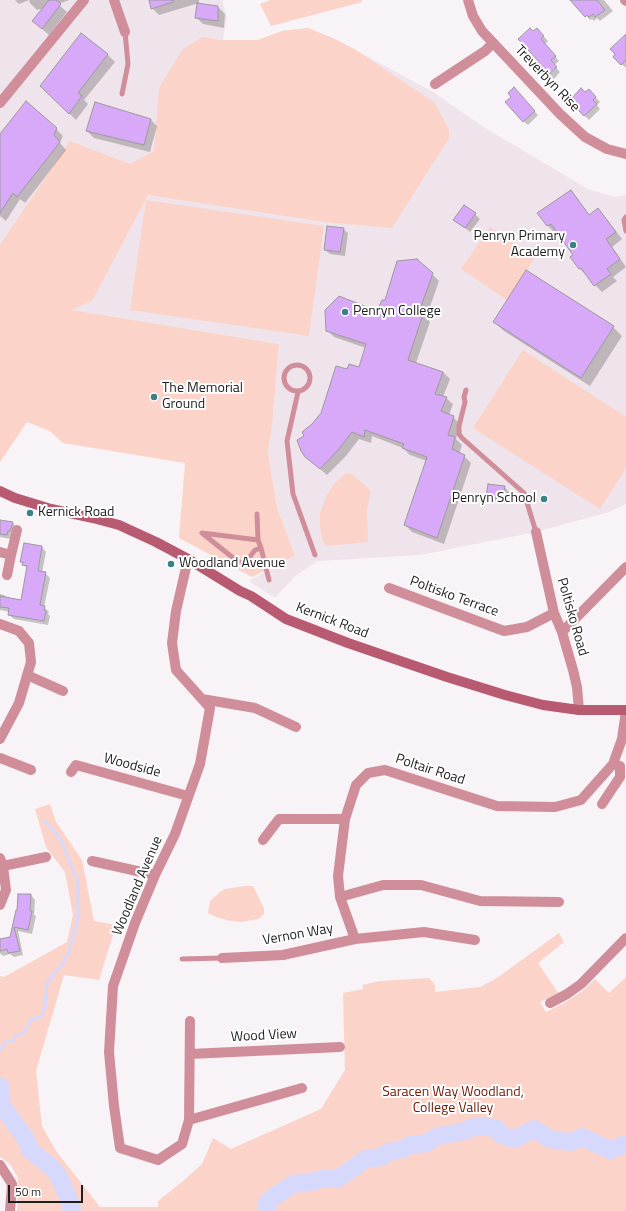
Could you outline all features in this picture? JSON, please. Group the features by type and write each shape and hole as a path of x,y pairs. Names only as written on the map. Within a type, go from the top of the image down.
{"street":[{"path":"0,103 84,0"},
{"path":"114,0 125,32"},
{"name":"Treverbyn Rise","path":"468,0 473,16 482,31 560,114 585,137 607,149 626,154"},
{"path":"435,84 485,51 493,43"},
{"name":"Kernick Road","path":"0,491 15,498 50,509 119,525 188,559 240,591 251,596 286,619 348,643 447,677 543,705 579,710 626,711"},
{"path":"7,575 16,530"},
{"name":"Poltisko Road","path":"536,532 554,613 562,632 576,681 579,710"},
{"path":"0,552 11,555"},
{"name":"Woodland Avenue","path":"188,559 176,611 172,643 176,670 210,708 200,764 175,834 155,875 135,923 113,986 109,1052 120,1148 158,1160 182,1144 189,1120 190,1021"},
{"path":"562,632 626,567"},
{"name":"Poltisko Terrace","path":"389,588 504,631 527,627 554,613"},
{"path":"0,624 19,630 29,643 31,662 19,703 0,739"},
{"path":"28,675 63,691"},
{"path":"202,699 255,708 296,727"},
{"name":"Poltair Road","path":"355,939 340,897 338,876 345,820 356,785 368,773 385,770 497,806 555,807 580,800 613,764 622,739 626,711"},
{"path":"0,758 32,770"},
{"path":"602,804 620,777 620,766 613,764"},
{"name":"Woodside","path":"71,772 76,765 188,796"},
{"path":"263,840 279,819 345,820"},
{"path":"0,905 6,890 2,862 46,857"},
{"path":"92,861 155,875"},
{"path":"340,897 383,885 420,885 480,901 559,902"},
{"path":"355,939 424,932 475,940"},
{"path":"550,1003 567,994 581,984 626,938"},
{"name":"Vernon Way","path":"222,958 283,955 355,939"},
{"name":"Wood View","path":"190,1054 340,1047"},
{"path":"189,1120 302,1088"},
{"path":"0,1165 12,1184 10,1211"}],"lane":[{"path":"122,94 128,64 125,32"},
{"path":"626,217 624,220 626,231"},
{"path":"295,364 302,365 308,369 310,375 310,382 306,388 298,392 289,389 284,379 285,372 289,367 295,364"},
{"path":"466,390 464,397 466,402 459,426 459,434 524,493 536,532"},
{"path":"298,392 287,441 293,494 315,555"},
{"path":"257,514 258,540 269,580"},
{"path":"258,540 202,533 242,564 246,562 255,550 261,548"},
{"path":"182,958 222,958"}],"shaded area":[{"name":"Penryn College","path":"0,0 222,0 227,18 223,40 258,40 282,31 308,28 335,39 433,92 485,128 588,189 614,197 626,195 626,504 609,512 536,532 420,555 318,561 295,576 275,598 249,581 295,556 277,508 268,452 272,426 279,344 71,310 0,254"}],"green space":[{"path":"271,0 362,0 362,2 271,26 260,4"},
{"path":"308,28 335,39 356,50 435,103 449,130 449,138 392,228 324,222 148,195 92,301 72,310 279,344 272,426 268,452 277,508 295,556 252,577 179,538 185,463 63,443 50,431 27,422 0,462 0,245 70,141 130,164 154,151 159,88 182,50 202,37 222,40 258,40 282,31"},
{"path":"146,200 324,226 309,336 130,310"},
{"path":"490,227 535,258 507,300 461,269"},
{"path":"523,350 626,417 626,468 600,509 473,428"},
{"path":"348,473 352,474 371,491 367,509 368,542 326,546 323,541 320,528 320,513 327,495 334,484"},
{"name":"Saracen Way Woodland, College Valley","path":"50,804 56,822 82,860 94,921 116,925 99,980 64,975 36,1071 42,1126 56,1151 100,1207 158,1207 158,1201 202,1164 213,1138 231,1149 321,1109 345,1070 343,993 363,989 362,985 380,981 429,978 435,985 435,992 480,987 497,978 559,933 564,942 538,963 558,993 540,1002 546,1012 566,1002 581,992 595,979 609,993 626,977 626,1211 17,1211 18,1178 10,1164 0,1157 0,976 4,977 67,942 73,915 65,872 46,847 35,809"},
{"path":"253,886 264,908 264,914 258,919 241,922 231,921 208,913 210,901 219,893 225,889"}],"building":[{"path":"49,0 56,0 61,4 42,29 32,21"},
{"path":"149,0 173,0 173,2 151,9"},
{"path":"570,0 597,0 605,10 595,17 593,14 589,17 587,15 585,17"},
{"path":"197,3 218,6 218,21 195,18"},
{"path":"530,28 533,31 537,28 544,36 541,39 556,56 551,60 557,67 547,76 537,64 539,62 518,39"},
{"path":"81,33 108,54 78,93 82,96 69,114 40,86"},
{"path":"626,34 626,60 621,65 613,57 615,54 610,49"},
{"path":"514,87 535,111 523,122 505,102 511,97 508,93"},
{"path":"581,88 585,92 589,89 596,97 593,100 597,104 584,116 569,101"},
{"path":"26,101 57,128 54,135 60,142 17,197 13,193 0,213 0,134"},
{"path":"95,102 151,119 144,145 86,131"},
{"path":"571,190 589,215 598,208 616,232 606,239 620,259 607,269 611,274 594,286 581,268 579,269 570,257 573,255 551,224 547,226 537,213"},
{"path":"464,205 476,213 465,228 453,220"},
{"path":"327,226 344,228 340,252 324,250"},
{"path":"417,259 433,273 419,312 423,314 408,360 443,372 435,394 447,397 441,411 454,416 448,435 455,437 452,449 465,455 437,538 404,525 427,457 402,448 404,444 365,430 364,437 352,432 339,449 320,469 305,457 297,440 304,436 302,432 312,424 321,413 336,366 347,369 349,364 359,367 366,344 326,331 325,310 339,296 377,311 382,300 385,300 397,261"},
{"path":"526,270 614,326 581,378 493,322"},
{"path":"488,484 505,486 503,499 486,497"},
{"path":"0,520 13,522 7,535 0,534"},
{"path":"24,543 42,546 38,571 46,572 40,605 45,606 44,610 46,611 44,621 8,615 9,608 0,607 0,596 21,600 27,566 22,565 23,562 20,562"},
{"path":"18,894 31,894 30,911 32,911 28,930 14,927 20,951 8,953 7,949 0,951 0,939 10,937 17,910"}],"waterway":[{"path":"0,1050 7,1041 13,1041 16,1035 23,1034 31,1020 42,1016 45,1005 47,983 63,963 68,954 78,919 78,883 61,840 45,821"},
{"path":"0,1086 2,1106 24,1136 31,1151 49,1165 58,1175 67,1195 72,1209 71,1211"},
{"path":"266,1211 266,1205 272,1198 293,1184 321,1179 337,1179 366,1159 381,1157 389,1152 403,1149 410,1145 426,1143 438,1136 465,1131 476,1126 496,1128 501,1135 514,1139 534,1129 550,1139 571,1142 582,1137 610,1150 626,1144"}],"place":[{"name":"Penryn Primary Academy","path":"573,245"},
{"name":"Penryn College","path":"345,312"},
{"name":"The Memorial Ground","path":"154,397"},
{"name":"Penryn School","path":"544,499"},
{"name":"Kernick Road","path":"30,513"},
{"name":"Woodland Avenue","path":"171,564"}]}
